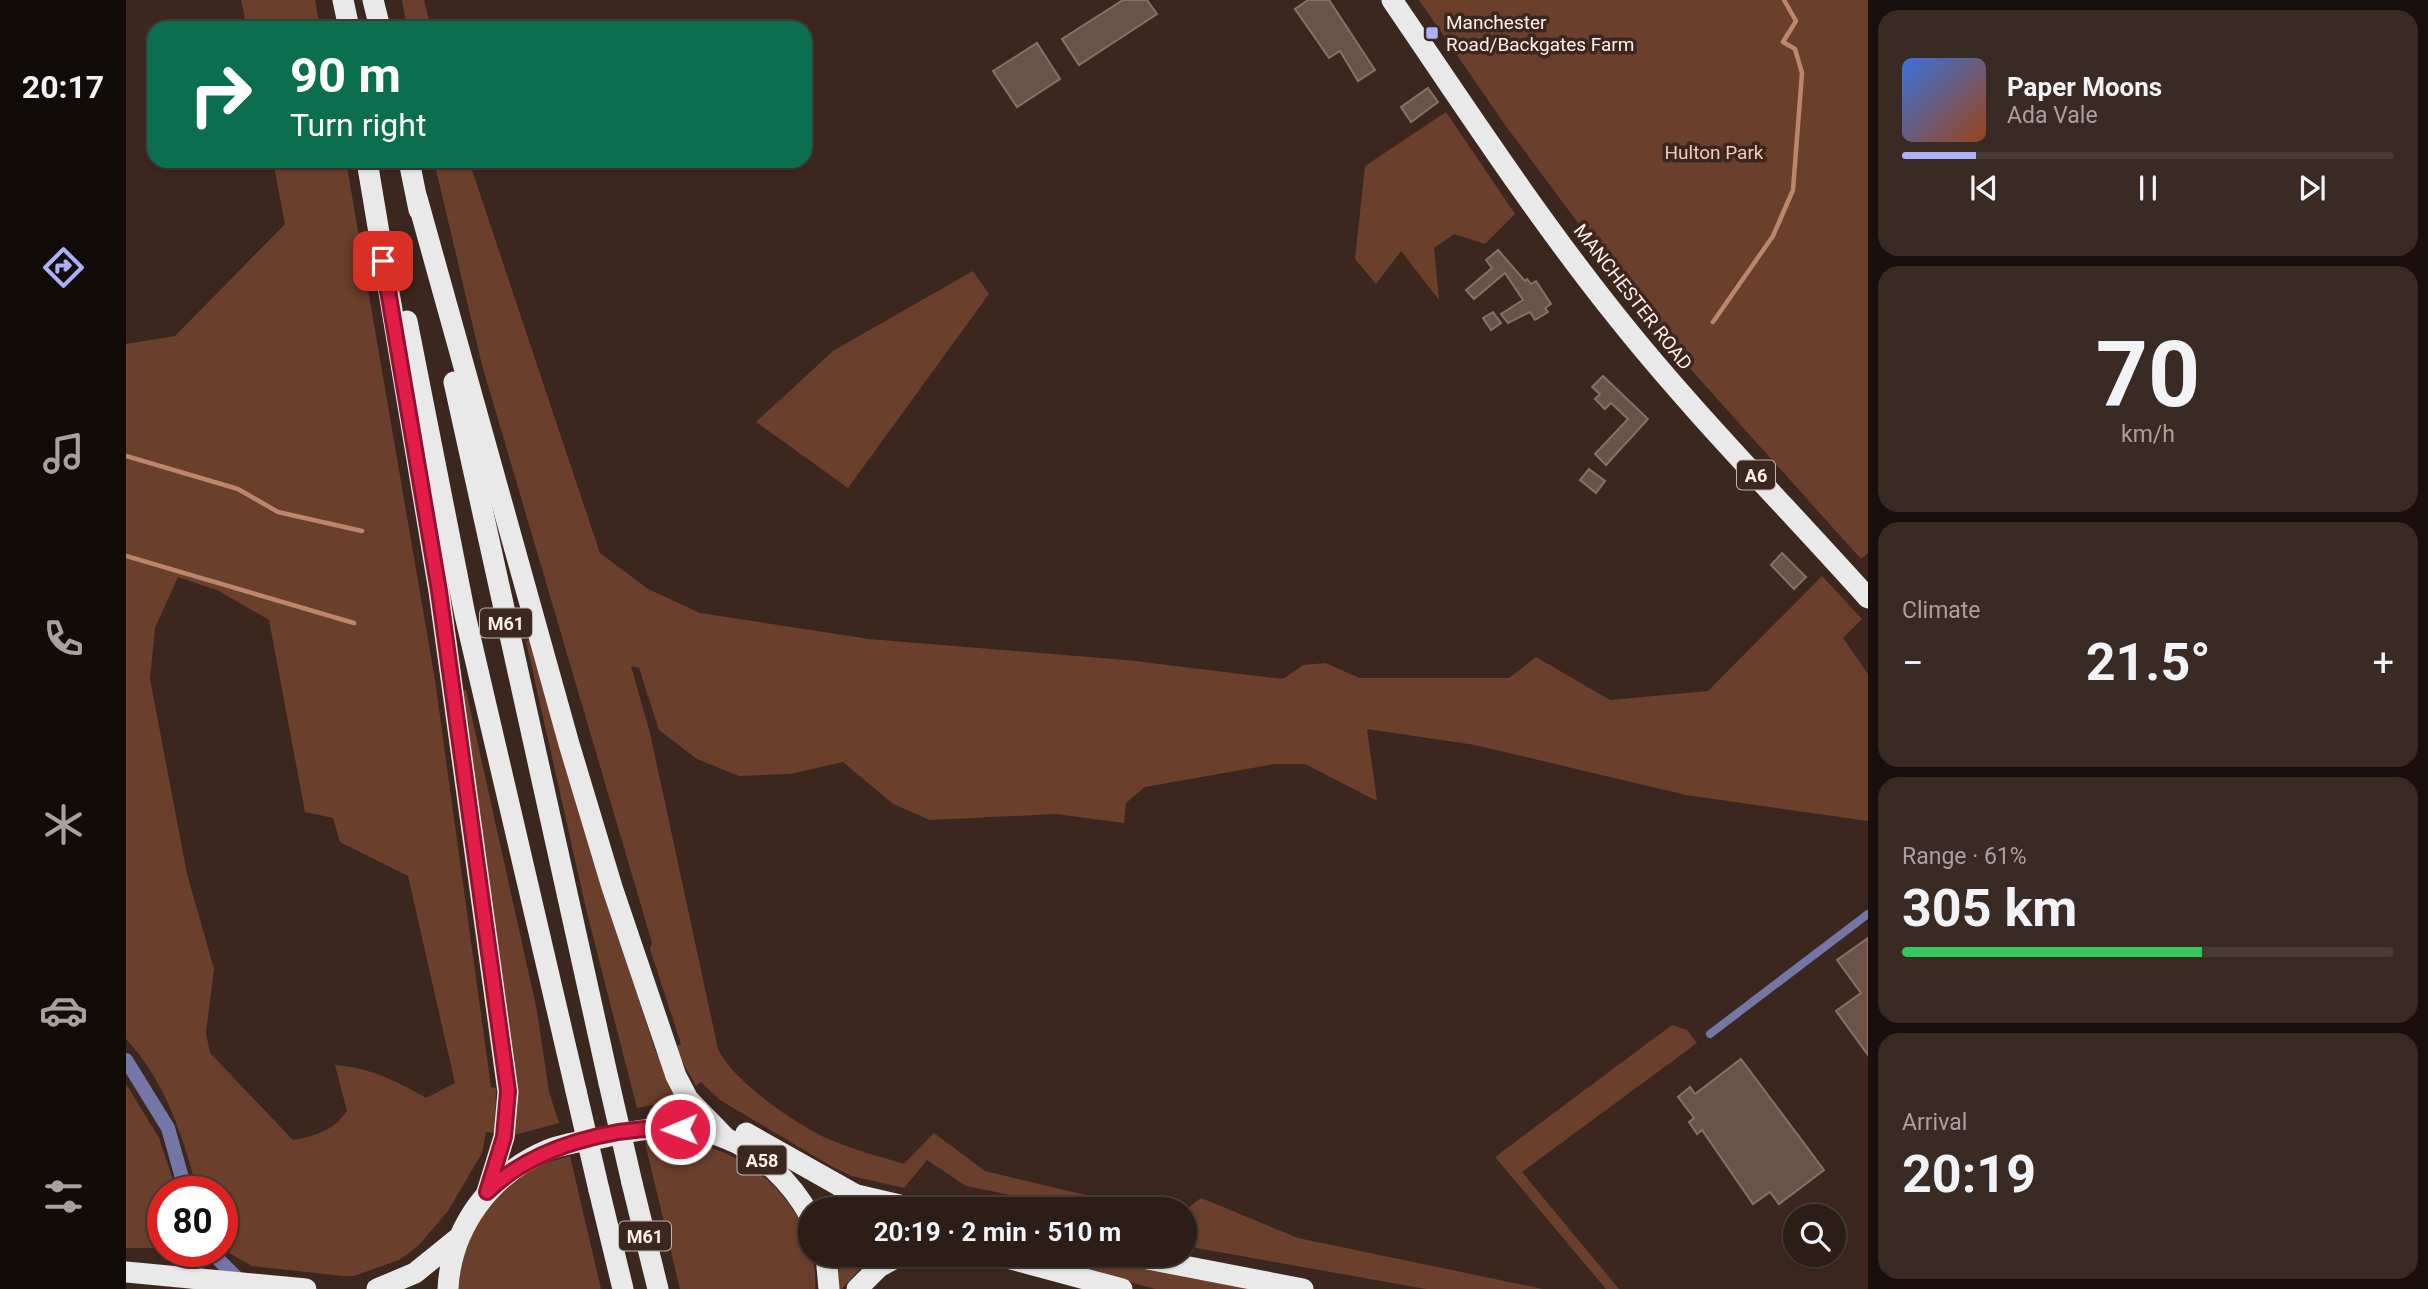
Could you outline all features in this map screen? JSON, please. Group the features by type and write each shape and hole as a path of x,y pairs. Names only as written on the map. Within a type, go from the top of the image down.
{"highway":[{"path":"342,0 346,21"},
{"path":"373,0 378,21"},
{"name":"MANCHESTER ROAD","path":"1392,0 1483,134 1615,316 1692,407 1868,598"},
{"path":"368,168 439,591 508,1091 505,1132 487,1192"},
{"name":"M61","path":"376,168 465,615 623,1289"},
{"name":"M61","path":"411,168 478,500 657,1289"},
{"name":"M61","path":"417,198 569,744 612,887 671,1056"},
{"path":"671,1056 688,1099 726,1138"},
{"path":"671,1056 695,1094 718,1115 820,1177 856,1195"},
{"name":"A58","path":"377,1289 415,1273 457,1239 487,1192 524,1161 551,1149 622,1133 664,1128 695,1130 726,1138 778,1173 865,1197"},
{"name":"A58","path":"778,1173 798,1200"},
{"name":"A58","path":"448,1289 457,1239"},
{"path":"827,1267 829,1289"},
{"path":"857,1289 879,1267"},
{"path":"1040,1267 1122,1289"},
{"path":"1189,1267 1303,1289"},
{"path":"126,1272 195,1283 243,1283 306,1289"}],"street":[{"path":"126,1060 168,1128 182,1176"},
{"path":"226,1267 243,1283"}],"lane":[{"path":"1710,1034 1868,914"}],"green space":[{"path":"241,0 315,0 319,21 246,21"},
{"path":"402,0 424,0 429,21 406,21"},
{"name":"Hulton Park","path":"1419,0 1868,0 1868,553 1861,559 1667,343 1503,122"},
{"path":"1446,112 1515,214 1485,244 1454,234 1434,248 1439,300 1401,251 1376,284 1355,259 1365,166"},
{"path":"274,168 347,168 435,680 491,1087 496,1088 495,1133 486,1132 482,1153 448,1211 418,1246 399,1260 354,1276 252,1266 238,1258 238,1176 193,1176 179,1131 162,1092 152,1073 126,1039 126,344 175,336 285,224","holes":["178,577 217,590 269,620 305,812 333,818 340,842 408,876 455,1083 426,1098 382,1076 335,1065 347,1111 323,1132 293,1140 210,1053 206,1033 214,969 187,874 150,679 155,628"]},
{"path":"436,168 471,168 600,553 648,589 700,613 869,639 1126,660 1283,679 1303,665 1326,663 1359,678 1509,678 1536,657 1610,700 1708,691 1822,576 1862,619 1843,638 1868,674 1868,821 1686,795 1475,745 1367,729 1377,801 1305,764 1275,764 1145,787 1126,803 1124,823 1056,814 930,820 893,804 843,762 790,774 739,776 697,759 659,730 639,668 631,666 650,733 718,1049 737,1074 766,1100 798,1122 826,1138 855,1149 904,1164 934,1133 985,1171 1094,1197 1021,1197 966,1186 927,1160 904,1188 852,1176 831,1166 720,1100 701,1082 696,1086 674,1047 681,1044 650,949 652,943 482,365"},
{"path":"973,271 989,294 848,488 756,422 833,351"},
{"path":"529,640 654,1047 668,1080 680,1099 637,1108 586,909 526,641"},
{"path":"466,690 537,1011 549,1092 559,1123 511,1136 463,691"},
{"path":"1672,1025 1687,1030 1697,1043 1522,1172 1619,1289 1606,1289 1495,1157"},
{"path":"126,1084 159,1138 172,1176 147,1176 147,1248 126,1248"},
{"path":"644,1139 668,1139 715,1149 755,1170 773,1185 798,1218 798,1267 814,1267 815,1289 680,1289"},
{"path":"570,1156 601,1289 459,1289 460,1271 471,1235 491,1203 503,1189 533,1168"},
{"path":"1201,1198 1298,1238 1543,1289 1426,1289 1197,1248 1197,1201"},
{"path":"836,1267 863,1267 842,1289 837,1289"},
{"path":"1088,1267 1145,1267 1255,1289 1155,1289 1087,1270"}],"building":[{"path":"1123,0 1147,0 1157,14 1079,65 1062,39"},
{"path":"1308,0 1329,0 1375,70 1358,81 1340,51 1329,58 1295,9"},
{"path":"1037,43 1060,79 1017,107 993,71"},
{"path":"1428,88 1438,102 1411,122 1401,107"},
{"path":"1498,250 1525,281 1527,279 1531,284 1536,281 1551,304 1545,308 1548,312 1535,320 1530,312 1508,323 1501,314 1523,300 1505,273 1474,299 1466,290 1492,268 1486,260"},
{"path":"1493,312 1501,323 1491,330 1483,318"},
{"path":"1603,376 1648,419 1606,465 1595,454 1628,419 1611,403 1605,409 1595,399 1600,394 1592,387"},
{"path":"1589,469 1605,481 1596,493 1580,480"},
{"path":"1782,553 1806,577 1794,589 1771,565"},
{"path":"1868,938 1868,1055 1836,1011 1861,993 1837,960"},
{"path":"1741,1059 1824,1170 1779,1204 1770,1192 1753,1204 1702,1130 1697,1134 1689,1122 1694,1118 1678,1097 1690,1087 1695,1094"}],"waterway":[{"path":"1713,322 1773,236 1793,190 1802,73 1795,49 1783,42 1796,21 1784,0"},
{"path":"126,456 238,489 278,512 362,531"},
{"path":"126,556 354,623"}],"place":[{"name":"Manchester Road/Backgates Farm","path":"1432,33"}],"route":[{"path":"383,261 439,591 508,1091 504,1137 487,1192 524,1161 551,1149 634,1130 680,1129"}]}
